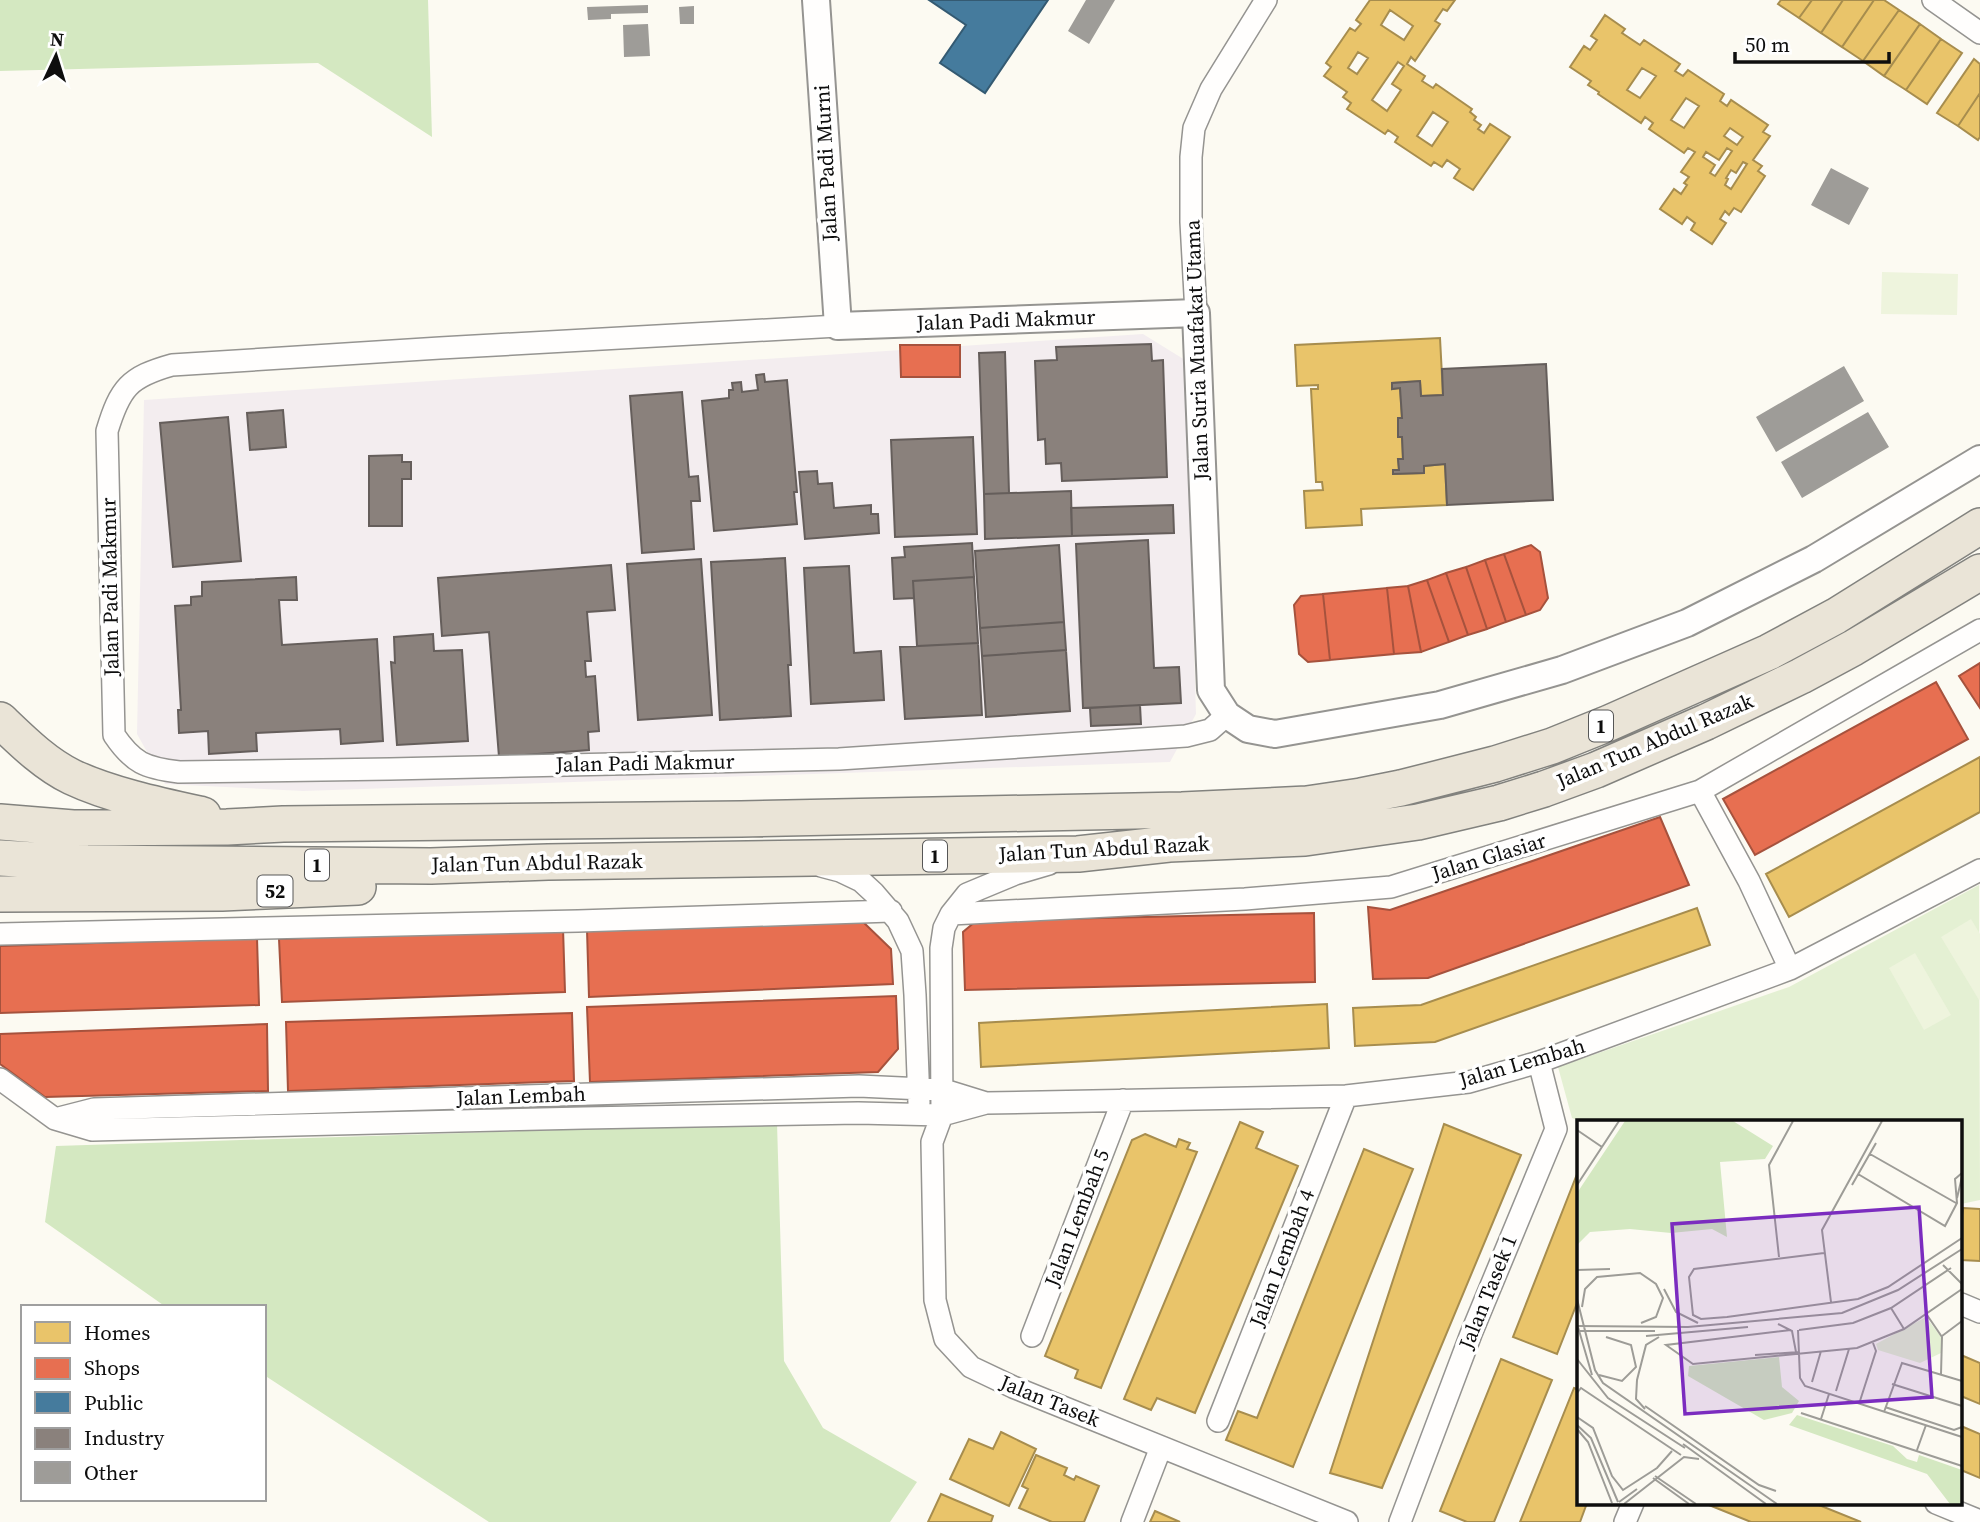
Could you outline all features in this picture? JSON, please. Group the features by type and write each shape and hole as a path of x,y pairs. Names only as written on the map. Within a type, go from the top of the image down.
{"highway":[{"name":"Jalan Tun Abdul Razak","path":"283,824 1182,810 1307,804 1361,796 1495,764 1552,746 1609,723 1769,652 1836,616 1980,526"},
{"name":"Jalan Tun Abdul Razak","path":"0,858 87,863 431,866 1078,854 1169,844 1305,838 1418,822 1532,793 1596,770 1706,722 1853,648 1980,572"},
{"name":"1","path":"0,720 43,758 71,776 100,788 218,818 283,824"},
{"path":"0,822 73,828 283,824"},
{"name":"52","path":"0,894 222,893 425,883 548,862"}],"street":[{"name":"Jalan Padi Murni","path":"816,0 838,326"},
{"name":"Jalan Suria Muafakat Utama","path":"1227,715 1211,690 1191,222 1191,157 1194,128 1211,89 1266,0"},
{"path":"1933,0 1980,33"},
{"name":"Jalan Padi Makmur","path":"1196,313 838,326 440,348 172,365 148,372 127,386 115,405 107,430 114,735 125,752 137,762 162,770 390,769 839,759 1186,736 1210,730 1227,715"},
{"path":"1227,715 1248,729 1275,733 1440,705 1562,670 1699,617 1814,559 1980,459"},
{"name":"Jalan Glasiar","path":"951,914 1245,899 1391,887 1700,791 1980,630"},
{"path":"1700,791 1749,881 1790,969"},
{"name":"Jalan Tasek","path":"1078,854 1015,874 967,894 951,914 944,929 941,948 943,1115 932,1142 935,1300 945,1339 971,1367 1013,1387 1347,1522"},
{"name":"Jalan Tasek","path":"791,859 840,871 861,881 891,911 912,951 918,1115 932,1142"},
{"name":"Jalan Lembah","path":"0,1079 55,1119 92,1130 858,1113 943,1115 986,1103 1346,1096 1469,1082 1539,1062 1790,969 1980,870"},
{"path":"0,934 891,911"},
{"name":"Jalan Tasek 1","path":"1400,1522 1471,1334 1556,1129 1539,1062"},
{"name":"Jalan Lembah","path":"55,1119 94,1109 859,1086 944,1090 986,1103"},
{"path":"583,1094 584,1118"},
{"name":"Jalan Lembah 4","path":"1218,1420 1346,1096"},
{"name":"Jalan Lembah 5","path":"1032,1336 1122,1100"},
{"path":"275,1102 275,1127"},
{"path":"1962,1304 1980,1312"},
{"path":"1132,1522 1161,1447"},
{"path":"1625,1522 1633,1504"},
{"path":"1939,1504 1980,1521"}],"shaded area":[{"path":"1143,334 1185,360 1196,714 1170,762 303,791 165,784 137,734 144,400"}],"green space":[{"path":"0,0 428,0 432,137 318,63 0,71"},
{"path":"1882,272 1958,274 1957,315 1881,314"},
{"path":"1979,885 1980,1200 1962,1204 1962,1120 1572,1118 1558,1067 1789,987"},
{"path":"1971,919 1980,934 1979,1000 1941,937"},
{"path":"1915,953 1951,1015 1924,1030 1889,968"},
{"path":"777,1123 784,1361 823,1428 917,1482 890,1522 489,1522 266,1376 266,1305 163,1305 45,1222 56,1146"}],"building: Homes":[{"path":"1370,0 1455,0 1447,11 1443,9 1435,21 1440,24 1415,61 1411,57 1407,64 1425,76 1422,81 1433,88 1436,84 1472,109 1470,112 1476,117 1474,120 1481,125 1478,129 1484,133 1490,124 1510,137 1473,190 1454,178 1460,169 1447,160 1442,167 1434,162 1431,166 1395,142 1398,137 1388,130 1385,134 1347,109 1351,103 1343,97 1347,92 1324,76 1331,67 1326,63 1350,28 1355,31 1361,24 1356,20","holes":["1390,10 1413,26 1404,40 1381,25","1358,52 1368,58 1357,74 1348,68","1398,62 1404,66 1392,84 1401,90 1387,111 1372,100","1433,112 1448,122 1432,146 1417,136"]},
{"path":"1781,0 1812,0 1799,18 1778,4"},
{"path":"1812,0 1843,0 1821,33 1799,18"},
{"path":"1843,0 1874,0 1842,47 1821,33"},
{"path":"1874,0 1884,0 1899,10 1863,61 1842,47"},
{"path":"1899,10 1920,24 1884,76 1863,61"},
{"path":"1605,15 1625,29 1622,33 1640,45 1644,40 1680,64 1675,71 1683,76 1688,70 1724,94 1720,101 1727,106 1731,100 1768,125 1763,132 1770,136 1753,160 1762,166 1758,171 1765,176 1741,212 1734,208 1729,215 1725,211 1720,219 1726,223 1712,244 1691,230 1695,223 1687,217 1682,224 1660,209 1674,189 1681,194 1687,185 1684,183 1689,177 1681,172 1695,152 1688,148 1684,153 1649,129 1653,123 1645,117 1641,123 1598,94 1599,92 1588,85 1591,81 1570,67 1584,46 1590,50 1597,40 1591,36","holes":["1642,68 1656,76 1640,98 1627,90","1686,98 1699,106 1684,128 1671,120","1730,128 1743,137 1737,145 1724,136","1727,148 1732,151 1715,176 1710,173 1715,165 1703,157 1706,152 1719,160","1743,162 1747,164 1731,189 1725,185 1731,170 1736,173"]},
{"path":"1920,24 1941,39 1906,90 1884,76"},
{"path":"1941,39 1962,53 1927,104 1906,90"},
{"path":"1974,59 1980,64 1980,93 1958,126 1937,113"},
{"path":"1980,93 1980,137 1978,140 1958,126"},
{"path":"1440,338 1443,395 1421,396 1420,381 1392,383 1392,389 1400,388 1402,418 1398,418 1398,437 1402,437 1403,459 1398,459 1399,470 1393,470 1393,474 1424,473 1424,466 1445,464 1447,505 1361,509 1362,525 1306,528 1304,491 1323,490 1322,482 1316,482 1311,389 1318,389 1318,385 1297,386 1295,345"},
{"path":"1980,757 1980,812 1789,917 1766,874"},
{"path":"1697,908 1710,945 1435,1042 1355,1046 1353,1008 1421,1005"},
{"path":"1327,1004 1329,1048 981,1067 979,1023"},
{"path":"1240,1122 1263,1132 1256,1148 1298,1166 1195,1413 1157,1398 1151,1410 1124,1399"},
{"path":"1444,1124 1521,1155 1382,1488 1330,1473"},
{"path":"1145,1134 1176,1147 1179,1139 1190,1143 1187,1149 1197,1152 1101,1388 1075,1378 1078,1370 1045,1356 1132,1140"},
{"path":"1364,1149 1413,1169 1293,1467 1226,1440 1238,1411 1257,1418"},
{"path":"1577,1174 1577,1303 1557,1354 1513,1337"},
{"path":"1963,1208 1980,1209 1980,1261 1962,1260"},
{"path":"1962,1355 1980,1363 1980,1404 1962,1396"},
{"path":"1501,1359 1552,1380 1494,1522 1467,1522 1440,1511"},
{"path":"1574,1388 1577,1389 1577,1504 1587,1504 1580,1522 1520,1522"},
{"path":"1962,1426 1980,1434 1980,1478 1962,1470"},
{"path":"1001,1432 1036,1449 1009,1506 950,1479 969,1439 993,1449"},
{"path":"1036,1455 1067,1468 1064,1475 1074,1480 1076,1476 1099,1486 1084,1522 1052,1522 1019,1508 1028,1489 1022,1486"},
{"path":"941,1494 993,1516 991,1522 928,1522"},
{"path":"1706,1504 1816,1504 1861,1522 1751,1522"},
{"path":"1155,1511 1180,1522 1150,1522"}],"building: Shops":[{"path":"900,345 960,345 960,377 901,377"},
{"path":"1531,545 1540,552 1548,598 1540,610 1526,615 1504,554"},
{"path":"1504,554 1526,615 1506,622 1485,560"},
{"path":"1485,560 1506,622 1487,629 1466,567"},
{"path":"1466,567 1487,629 1468,635 1446,573"},
{"path":"1446,573 1468,635 1449,642 1427,580"},
{"path":"1427,580 1449,642 1421,652 1408,586"},
{"path":"1408,586 1421,652 1394,654 1387,588"},
{"path":"1387,588 1394,654 1330,660 1323,594"},
{"path":"1323,594 1330,660 1308,662 1299,654 1294,605 1301,596"},
{"path":"1980,663 1980,708 1959,676"},
{"path":"1936,682 1968,739 1755,855 1723,799"},
{"path":"1660,817 1689,885 1428,978 1373,979 1368,907 1390,910"},
{"path":"1314,913 1315,982 965,990 963,932 976,921"},
{"path":"860,919 891,949 893,984 589,997 587,930"},
{"path":"563,928 565,992 282,1002 279,939"},
{"path":"257,938 259,1005 0,1013 0,946"},
{"path":"896,996 898,1049 878,1072 590,1082 587,1007"},
{"path":"572,1013 574,1081 288,1091 286,1022"},
{"path":"267,1024 268,1091 45,1097 0,1064 0,1034"}],"building: Public":[{"path":"929,0 1048,0 985,93 940,63 966,25"}],"building: Industry":[{"path":"1151,344 1152,361 1163,360 1167,477 1062,481 1061,463 1046,464 1045,439 1038,440 1035,361 1057,360 1056,347"},
{"path":"1005,352 1009,493 984,494 979,353"},
{"path":"1546,364 1553,500 1447,505 1445,464 1424,466 1424,473 1393,474 1393,470 1399,470 1398,459 1403,459 1402,437 1398,437 1398,418 1402,418 1400,388 1392,389 1392,383 1420,381 1421,396 1443,395 1442,369"},
{"path":"764,374 765,382 787,380 797,492 794,492 797,524 714,531 702,401 729,398 729,390 733,390 732,383 741,382 742,392 758,390 756,375"},
{"path":"682,392 689,477 698,476 700,501 691,501 694,549 642,553 630,396"},
{"path":"283,410 286,447 250,450 247,413"},
{"path":"228,417 241,561 173,567 160,423"},
{"path":"973,437 977,534 895,537 891,440"},
{"path":"402,455 402,462 411,462 411,479 402,479 402,526 369,526 369,456"},
{"path":"817,471 818,484 832,483 834,508 871,505 871,514 878,514 879,533 805,539 799,472"},
{"path":"1071,491 1072,536 985,539 984,494"},
{"path":"1173,505 1174,533 1072,536 1071,508"},
{"path":"1148,540 1154,668 1179,667 1181,703 1083,708 1076,544"},
{"path":"972,543 974,577 913,581 914,598 894,599 892,558 905,557 904,547"},
{"path":"1059,545 1064,622 980,628 975,551"},
{"path":"785,558 791,716 720,720 711,562"},
{"path":"701,559 712,715 638,720 627,564"},
{"path":"611,565 615,610 587,612 591,661 585,661 586,677 595,676 599,731 588,732 589,750 499,757 489,632 442,636 438,578"},
{"path":"849,566 854,653 881,651 884,700 811,704 804,568"},
{"path":"296,577 297,600 279,600 282,645 377,639 383,741 341,744 340,729 256,733 257,751 209,754 208,731 179,733 178,710 181,710 175,606 191,605 191,597 202,596 202,582"},
{"path":"974,577 978,643 917,646 913,581"},
{"path":"1064,622 1066,650 982,656 980,628"},
{"path":"433,634 434,651 462,650 468,741 397,745 391,662 395,663 394,637"},
{"path":"978,643 982,715 905,719 900,647"},
{"path":"1066,650 1070,711 986,717 982,656"},
{"path":"1140,705 1141,724 1091,726 1090,708"}],"building: Other":[{"path":"1086,0 1115,0 1089,44 1068,31"},
{"path":"648,5 648,13 611,14 611,19 588,20 587,7"},
{"path":"694,6 694,24 680,24 679,7"},
{"path":"648,24 650,56 624,57 623,25"},
{"path":"1831,168 1869,188 1849,225 1811,205"},
{"path":"1844,366 1864,401 1776,452 1756,417"},
{"path":"1868,412 1889,447 1802,498 1781,462"}]}
